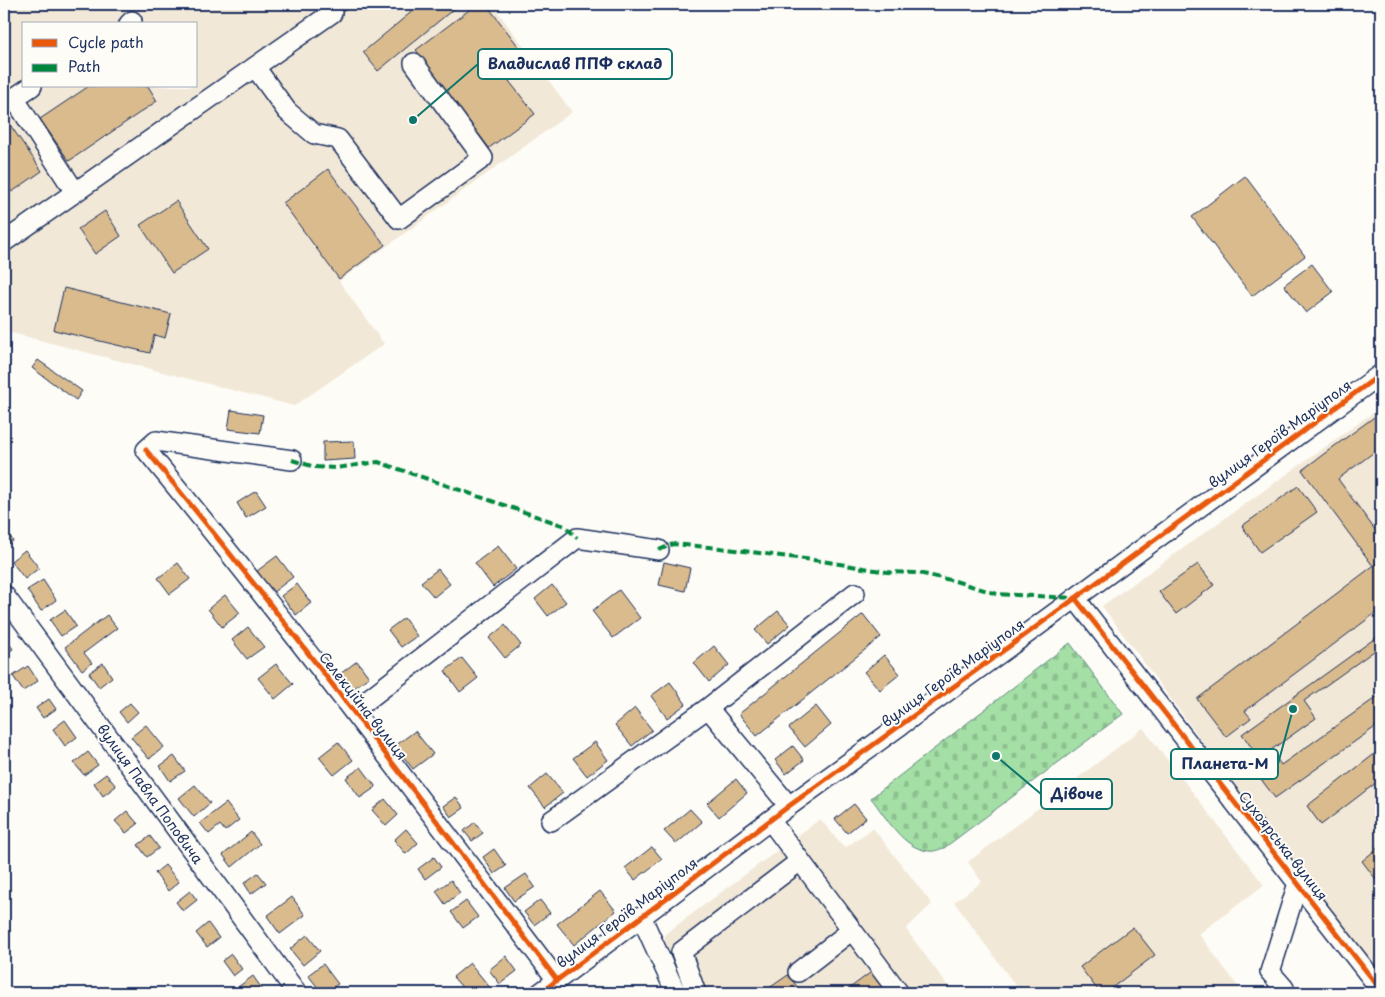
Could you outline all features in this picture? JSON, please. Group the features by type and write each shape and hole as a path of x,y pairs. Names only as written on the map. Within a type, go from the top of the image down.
{"street":[{"path":"4,242 332,13"},
{"path":"255,67 287,111 314,134 338,139 399,219 483,158 414,63"},
{"path":"22,88 9,90 75,192"},
{"name":"вулиця Героїв Маріуполя","path":"540,993 770,820 1381,374"},
{"name":"Селекційна вулиця","path":"292,460 156,441 146,450 353,711 557,980"},
{"path":"353,711 577,538 660,550"},
{"path":"551,821 708,708 855,593"},
{"name":"вулиця Павла Поповича","path":"4,596 297,993"},
{"name":"Сухоярська вулиця","path":"1075,598 1381,990"},
{"path":"708,708 790,806"},
{"path":"770,820 852,930 895,992"},
{"path":"696,993 681,952 800,861"},
{"path":"1284,988 1270,972 1298,883"},
{"path":"641,916 676,993"},
{"path":"798,972 852,930"}],"shaded area":[{"path":"4,4 492,4 572,112 339,281 384,344 294,406 4,331"},
{"path":"1381,407 1381,983 1102,606"},
{"path":"1143,728 1264,885 1199,934 1243,993 1021,993 954,902 982,882 968,862"},
{"path":"820,819 845,848 873,828 932,904 906,929 953,993 685,993 665,941 665,934"}],"green space":[{"path":"1070,643 1123,714 944,848 931,851 911,845 889,823 871,798"}],"building":[{"path":"330,4 354,4 338,15"},
{"path":"421,4 453,4 456,7 378,71 363,52"},
{"path":"477,4 486,4 532,64 509,81 535,114 489,148 416,50"},
{"path":"86,88 149,88 157,101 69,161 40,119"},
{"path":"4,116 42,171 12,192 4,181"},
{"path":"328,169 385,245 339,279 283,203"},
{"path":"1245,176 1305,256 1252,296 1192,217"},
{"path":"176,201 208,249 172,273 140,225"},
{"path":"105,211 121,236 95,254 78,229"},
{"path":"1312,264 1333,292 1306,313 1284,285"},
{"path":"64,288 171,314 165,338 154,335 150,353 54,330"},
{"path":"38,360 82,391 76,400 32,368"},
{"path":"231,410 263,415 260,433 228,429"},
{"path":"1381,412 1381,447 1338,479 1381,538 1381,560 1373,566 1302,470"},
{"path":"354,441 355,459 323,461 323,442"},
{"path":"1298,486 1317,512 1260,552 1242,526"},
{"path":"256,491 266,506 246,518 237,503"},
{"path":"4,526 13,541 4,546"},
{"path":"498,546 516,569 493,587 475,563"},
{"path":"25,550 39,568 25,579 11,561"},
{"path":"277,556 293,577 272,593 257,571"},
{"path":"1381,560 1381,609 1245,711 1251,718 1226,737 1197,699"},
{"path":"664,562 690,568 685,591 659,585"},
{"path":"178,563 190,579 170,594 158,578"},
{"path":"1198,564 1214,585 1176,614 1159,592"},
{"path":"438,569 450,584 434,597 421,582"},
{"path":"43,580 56,600 41,611 27,590"},
{"path":"297,584 311,603 296,615 281,596"},
{"path":"552,585 566,602 548,616 535,599"},
{"path":"619,590 640,618 613,638 592,611"},
{"path":"225,595 240,613 222,627 208,609"},
{"path":"65,610 76,626 61,636 50,620"},
{"path":"778,611 790,625 767,644 755,630"},
{"path":"863,614 881,637 757,736 739,714"},
{"path":"107,615 117,628 84,653 92,663 82,670 65,647"},
{"path":"404,618 417,636 401,647 388,630"},
{"path":"505,625 521,645 505,658 489,638"},
{"path":"248,627 264,647 247,659 232,640"},
{"path":"1381,634 1381,646 1304,701 1316,718 1271,750 1281,765 1381,694 1381,723 1275,798 1252,767 1261,761 1242,734"},
{"path":"4,636 13,649 4,655"},
{"path":"714,646 729,665 709,682 694,663"},
{"path":"884,655 900,674 880,690 864,672"},
{"path":"462,658 478,678 460,692 445,671"},
{"path":"357,661 369,677 347,693 335,678"},
{"path":"103,663 112,677 99,687 89,673"},
{"path":"276,664 293,684 275,699 258,678"},
{"path":"28,666 38,681 23,691 13,676"},
{"path":"670,682 686,704 667,718 651,696"},
{"path":"49,699 56,709 43,718 36,708"},
{"path":"130,703 138,712 127,722 119,712"},
{"path":"816,706 831,725 805,747 789,728"},
{"path":"635,708 652,730 632,746 615,725"},
{"path":"65,720 77,737 65,746 53,729"},
{"path":"146,725 164,747 149,759 131,737"},
{"path":"415,731 433,754 413,769 395,746"},
{"path":"338,742 353,760 334,775 319,757"},
{"path":"595,742 608,760 587,776 573,758"},
{"path":"793,746 804,760 786,774 775,760"},
{"path":"1381,749 1381,779 1321,825 1307,806"},
{"path":"88,752 98,765 84,775 74,763"},
{"path":"174,756 185,771 170,781 160,766"},
{"path":"361,767 376,787 360,798 346,778"},
{"path":"106,774 116,786 103,796 94,783"},
{"path":"547,774 563,793 545,807 530,788"},
{"path":"736,779 747,793 719,817 707,803"},
{"path":"195,785 210,803 194,817 179,798"},
{"path":"456,797 464,808 451,817 443,806"},
{"path":"385,799 398,815 386,826 372,810"},
{"path":"226,803 239,820 225,831 220,825 209,834 200,823"},
{"path":"854,804 866,818 847,833 835,819"},
{"path":"690,809 702,822 676,844 664,831"},
{"path":"127,811 138,824 126,833 115,821"},
{"path":"475,822 483,833 472,841 464,831"},
{"path":"406,829 418,843 406,854 394,840"},
{"path":"251,832 260,844 232,867 223,855"},
{"path":"150,836 159,848 147,857 138,845"},
{"path":"652,847 662,859 635,880 625,868"},
{"path":"1381,847 1381,886 1362,861"},
{"path":"494,849 506,866 494,874 483,857"},
{"path":"434,857 441,867 425,879 418,869"},
{"path":"165,865 179,882 168,891 155,873"},
{"path":"258,873 266,883 251,894 244,883"},
{"path":"526,874 535,887 514,901 505,888"},
{"path":"451,880 460,893 445,904 436,891"},
{"path":"190,891 197,900 183,911 176,902"},
{"path":"600,891 616,911 574,945 557,924"},
{"path":"292,897 305,915 280,934 267,916"},
{"path":"540,900 550,913 534,925 524,912"},
{"path":"466,901 478,917 463,928 451,912"},
{"path":"208,923 219,938 207,947 196,933"},
{"path":"1133,927 1155,955 1105,993 1100,993 1080,967"},
{"path":"307,935 320,951 303,965 290,949"},
{"path":"231,954 242,969 233,976 222,961"},
{"path":"506,956 517,971 500,984 489,970"},
{"path":"470,963 492,990 488,993 467,993 453,977"},
{"path":"323,964 338,984 325,993 322,993 308,975"},
{"path":"874,970 888,989 883,993 843,993"},
{"path":"788,975 802,993 762,993"},
{"path":"253,976 265,993 243,993 238,987"}],"marked path":[{"path":"292,460 315,467 336,468 378,462 565,526 577,538"},
{"path":"659,550 673,544 720,548 828,562 887,572 918,573 955,581 997,594 1073,598"}],"cycle path":[{"path":"540,993 789,806 1381,374"},
{"path":"146,450 303,646 557,980"},
{"path":"1075,598 1381,990"}],"place":[{"name":"Владислав ППФ склад","path":"413,120"},
{"name":"Планета-М","path":"1293,709"},
{"name":"Дівоче","path":"996,756"}]}
